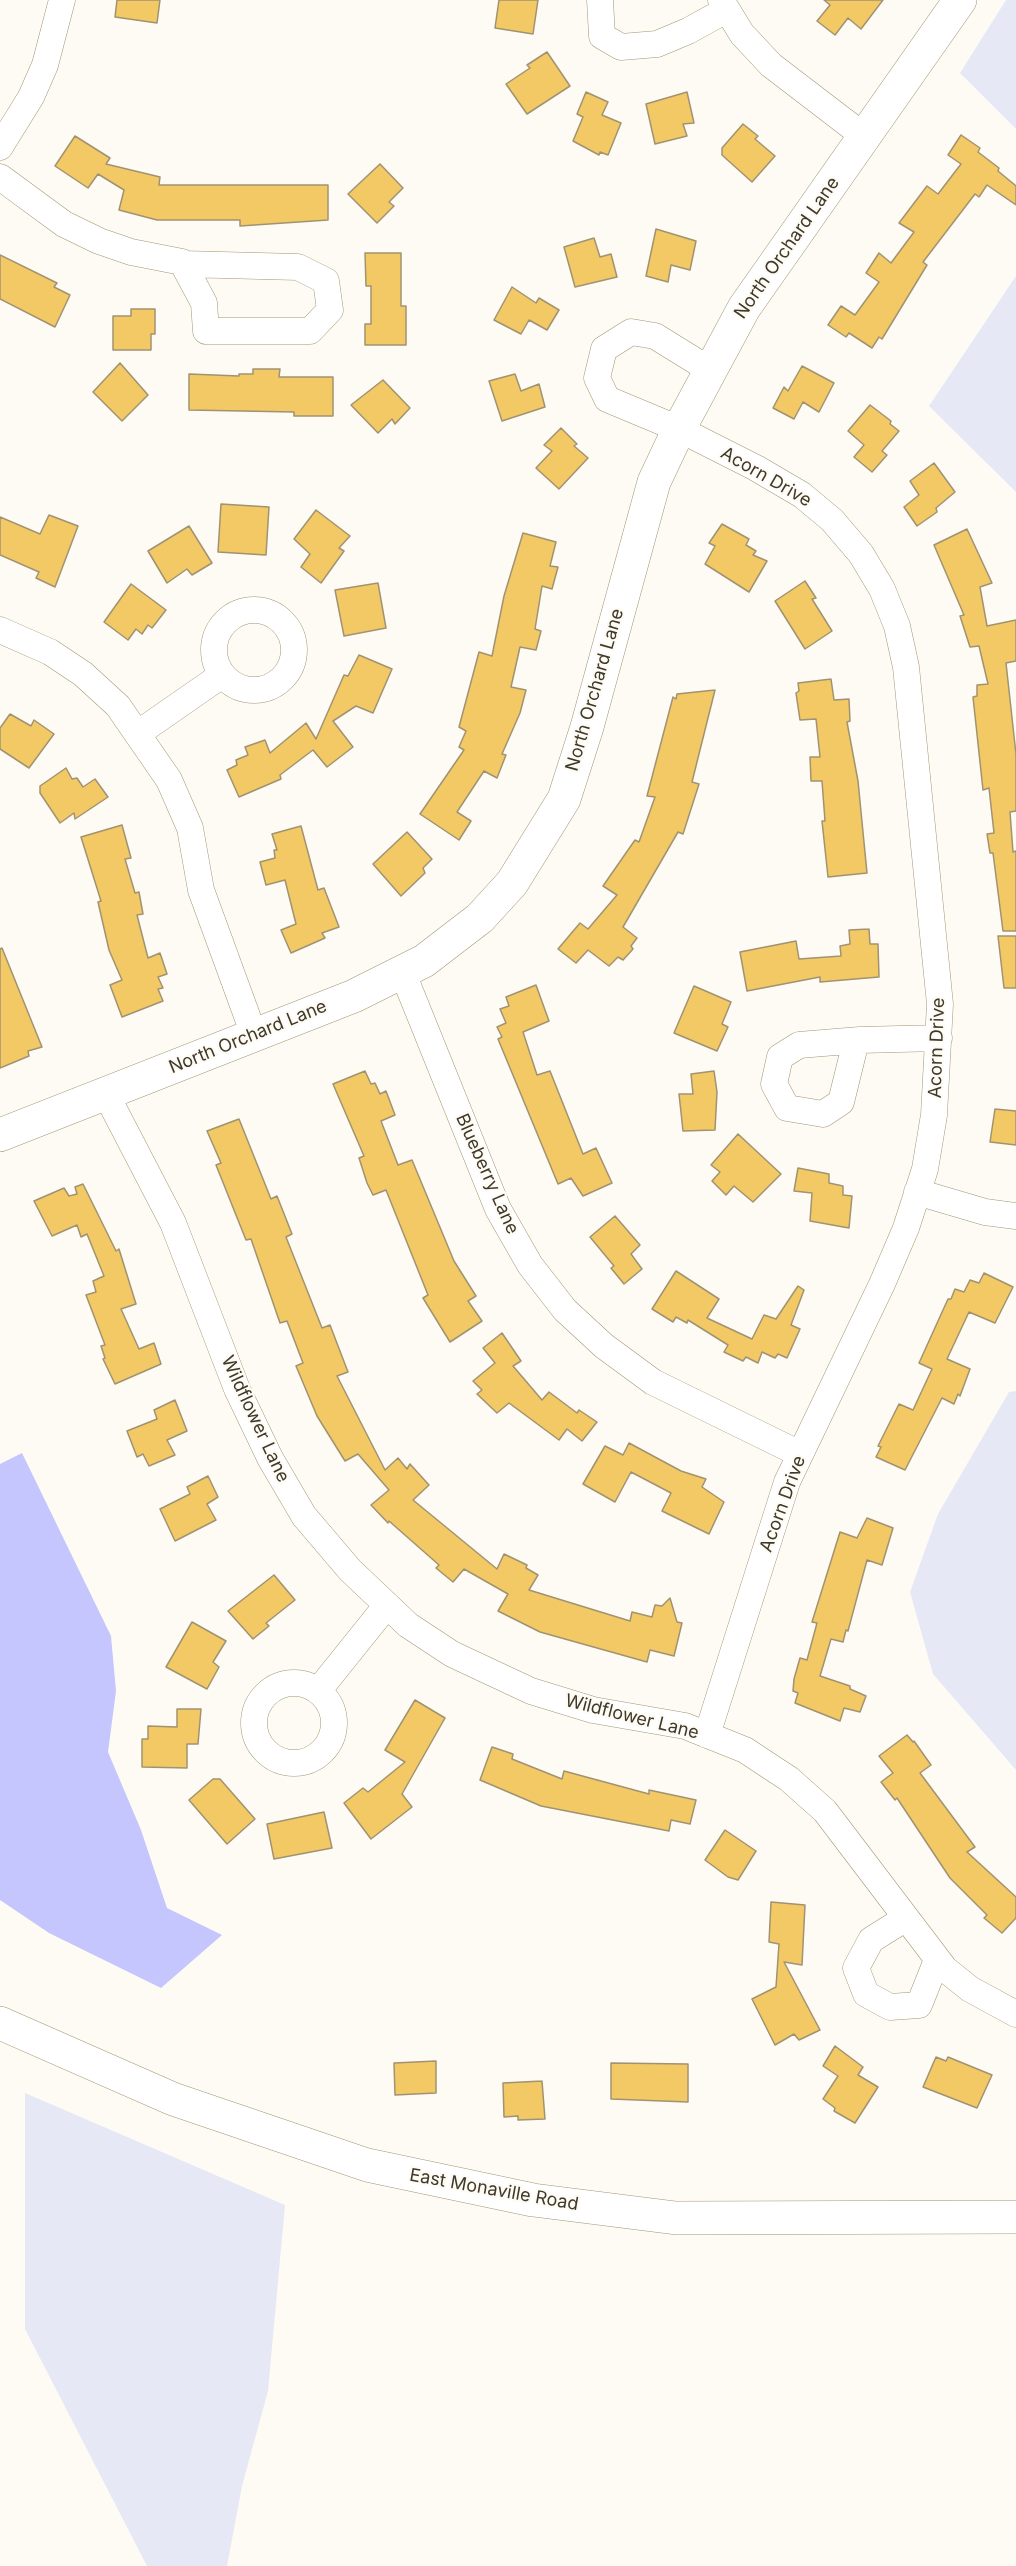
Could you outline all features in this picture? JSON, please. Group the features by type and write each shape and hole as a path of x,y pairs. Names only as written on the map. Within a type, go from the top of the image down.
{"street":[{"path":"0,147 12,132 31,97 45,64 62,0"},
{"path":"600,0 602,36 621,47 657,44 688,31 724,5 742,34 771,65 865,137"},
{"name":"North Orchard Lane","path":"0,1136 354,996 424,961 480,918 512,883 564,799 587,727 654,482 679,429 744,308 960,0"},
{"path":"0,177 64,224 99,241 131,252 182,261 183,264 204,303 206,331 310,331 330,310 326,281 298,267 183,264"},
{"name":"Acorn Drive","path":"707,1735 787,1482 882,1284 906,1228 925,1169 934,1115 940,1004 906,667 897,626 882,589 861,554 832,520 802,495 756,468 679,429 607,399 597,378 604,349 631,332 655,336 710,370"},
{"path":"0,630 50,652 82,674 118,706 169,780 190,828 201,890 254,1035"},
{"path":"137,734 222,675"},
{"name":"Blueberry Lane","path":"402,971 498,1209 530,1265 565,1310 604,1346 653,1382 800,1454"},
{"path":"856,1041 939,1038"},
{"name":"Wildflower Lane","path":"106,1094 173,1223 237,1389 270,1458 303,1516 350,1570 408,1624 452,1654 531,1691 593,1710 685,1726 746,1750 789,1779 825,1811 937,1960 970,1989 1016,2014"},
{"path":"917,1192 985,1212 1016,1216"},
{"path":"318,1691 387,1605"},
{"path":"906,1918 871,1940 856,1968 866,1994 890,2007 919,2005 937,1960"},
{"name":"East Monaville Road","path":"0,2023 173,2099 368,2165 533,2200 676,2218 1016,2217"}],"shaded area":[{"path":"1006,0 1016,0 1016,129 960,73"},
{"path":"1016,276 1016,492 929,406"},
{"path":"1016,1391 1016,1770 933,1674 910,1592 938,1514 1009,1392"},
{"path":"25,2093 285,2205 268,2391 242,2486 227,2566 147,2566 25,2329"}],"water":[{"path":"22,1453 111,1636 116,1691 108,1752 141,1830 167,1908 222,1935 161,1988 49,1933 0,1900 0,1464"}],"building":[{"path":"117,0 160,0 157,23 115,17"},
{"path":"499,0 538,0 533,34 495,28"},
{"path":"824,0 883,0 861,29 848,18 835,35 817,21 830,5"},
{"path":"547,52 570,86 527,114 506,84 530,68 527,65"},
{"path":"586,92 608,102 602,115 621,123 608,155 600,152 599,155 573,141 583,117 577,114"},
{"path":"687,92 694,123 683,124 687,136 655,144 646,104"},
{"path":"743,124 758,136 755,139 775,156 752,182 722,155 722,148"},
{"path":"961,135 980,148 978,152 999,168 998,171 1016,186 1016,205 987,185 979,197 975,194 923,262 927,265 882,339 879,337 872,348 849,333 846,337 828,325 841,306 855,315 879,282 866,273 879,253 891,263 914,232 899,223 927,186 938,194 961,164 948,155"},
{"path":"75,136 110,158 106,164 160,177 159,185 328,185 328,220 240,226 240,220 157,220 119,210 124,190 98,174 88,188 55,166"},
{"path":"380,164 403,188 389,202 394,206 377,223 348,194"},
{"path":"656,229 696,241 690,270 671,265 668,282 646,276"},
{"path":"594,238 600,257 611,254 617,277 575,287 564,247"},
{"path":"365,253 401,253 401,306 406,306 406,345 365,345 365,324 371,324 371,286 366,286"},
{"path":"0,255 57,283 54,287 70,295 55,327 0,299"},
{"path":"512,287 536,303 539,298 559,310 547,330 529,320 521,334 494,320"},
{"path":"131,309 155,309 155,334 151,334 151,350 113,350 113,316 131,316"},
{"path":"120,363 148,395 122,421 93,392"},
{"path":"802,366 834,383 819,412 803,402 794,419 773,408 784,387 788,391"},
{"path":"253,369 280,369 279,377 333,377 333,416 294,416 294,412 189,410 189,374 239,376 239,374 253,374"},
{"path":"515,374 521,391 539,384 545,407 502,421 489,381"},
{"path":"383,380 410,408 395,424 392,419 378,433 351,405"},
{"path":"870,405 891,421 890,424 899,431 882,451 887,455 872,472 854,457 864,445 848,431"},
{"path":"561,428 577,444 574,446 588,458 559,489 536,468 552,451 544,445"},
{"path":"934,463 955,492 936,508 937,512 917,526 904,507 919,495 910,481"},
{"path":"221,504 269,507 266,555 218,552"},
{"path":"316,510 350,536 339,548 344,551 321,583 301,567 310,554 294,539"},
{"path":"49,515 78,526 55,587 36,578 39,572 0,555 0,517 40,534"},
{"path":"722,524 749,539 746,545 756,551 753,555 767,561 749,592 705,564 715,546 709,543"},
{"path":"189,526 212,563 192,575 187,569 167,583 148,551"},
{"path":"967,529 992,583 980,587 987,626 1016,620 1016,661 1006,663 1016,754 1016,811 1010,812 1013,852 1016,851 1016,931 1003,931 993,853 990,853 987,834 994,833 989,788 983,790 973,697 977,696 977,685 988,684 979,646 970,647 960,616 964,615 934,545"},
{"path":"523,533 556,542 550,566 558,567 552,589 542,586 535,629 541,631 536,650 520,647 511,687 526,690 520,713 502,754 506,755 497,778 484,771 457,812 471,821 459,840 420,814 464,750 459,747 466,731 459,727 479,652 492,656 504,596"},
{"path":"805,581 816,598 812,599 832,631 805,649 775,601"},
{"path":"378,583 386,628 344,636 335,590"},
{"path":"131,584 166,610 152,628 148,625 142,634 136,629 128,640 104,622"},
{"path":"359,655 392,669 373,713 356,706 333,721 353,747 327,767 313,750 280,775 281,779 239,797 227,770 237,765 236,760 248,755 245,747 265,740 270,753 306,723 316,739 344,675 348,676"},
{"path":"831,679 834,700 849,699 850,721 847,722 858,781 867,873 828,877 822,821 825,821 822,781 811,781 810,757 820,757 816,719 800,720 796,693 799,691 798,683"},
{"path":"715,690 692,782 699,784 683,834 678,832 623,927 637,938 631,946 633,949 623,960 618,957 609,966 588,950 576,963 558,949 580,923 588,929 617,895 603,886 635,840 639,842 655,797 647,796 673,697 676,699 677,694"},
{"path":"10,714 31,726 34,720 54,734 29,768 0,749 0,728"},
{"path":"66,768 72,779 77,778 83,787 95,779 108,797 75,819 74,813 60,823 40,793 40,786"},
{"path":"122,825 131,858 125,859 135,893 139,892 143,914 137,915 148,958 160,953 167,974 158,977 163,988 158,989 163,1001 122,1017 110,985 122,980 109,950 98,902 101,901 81,837"},
{"path":"301,826 318,890 324,888 339,927 322,933 325,938 291,953 281,930 296,924 285,880 266,885 260,862 275,858 274,850 277,850 272,834"},
{"path":"407,832 432,859 423,868 425,873 401,896 373,864"},
{"path":"869,929 870,944 878,944 879,977 820,982 820,977 747,991 740,952 796,941 799,959 841,956 840,946 850,944 849,930"},
{"path":"998,936 1016,936 1016,988 1004,988"},
{"path":"2,948 42,1047 28,1051 29,1056 0,1068 0,949"},
{"path":"536,985 549,1021 523,1032 537,1075 550,1071 583,1154 596,1148 612,1183 583,1196 571,1178 558,1184 498,1039 502,1037 497,1027 506,1023 500,1009 509,1006 506,997"},
{"path":"694,986 731,1002 722,1024 728,1027 717,1051 674,1033"},
{"path":"365,1071 371,1084 375,1083 380,1094 386,1091 395,1115 381,1121 398,1165 412,1160 454,1261 476,1296 468,1301 482,1321 450,1342 423,1298 428,1295 386,1190 373,1195 367,1183 359,1158 364,1156 333,1084"},
{"path":"714,1071 717,1092 715,1130 683,1131 679,1094 693,1094 691,1074"},
{"path":"995,1109 1016,1111 1016,1145 990,1142"},
{"path":"239,1119 271,1199 277,1196 292,1234 286,1237 322,1328 330,1325 348,1372 337,1376 385,1470 398,1458 407,1469 410,1464 429,1485 413,1500 497,1569 504,1554 527,1565 526,1568 538,1575 529,1590 630,1621 632,1612 652,1617 655,1605 662,1606 670,1598 677,1622 682,1623 674,1656 650,1650 647,1662 540,1632 498,1611 508,1594 464,1569 453,1582 436,1568 439,1565 389,1521 388,1523 371,1505 389,1490 358,1454 345,1461 317,1416 296,1366 303,1363 287,1321 280,1323 251,1239 246,1240 216,1165 221,1163 207,1131"},
{"path":"738,1134 781,1174 753,1202 734,1186 726,1195 712,1181 720,1172 711,1165"},
{"path":"798,1168 829,1174 829,1183 843,1186 843,1195 852,1196 849,1228 810,1221 812,1193 794,1191"},
{"path":"83,1184 116,1251 119,1249 136,1304 121,1309 139,1349 154,1343 161,1364 115,1384 103,1359 105,1358 101,1346 105,1345 86,1295 96,1292 93,1281 104,1276 87,1234 81,1237 77,1225 52,1236 34,1201 64,1188 69,1196 77,1194 75,1187"},
{"path":"615,1216 640,1245 631,1254 642,1269 624,1284 611,1268 614,1266 590,1237"},
{"path":"676,1271 719,1299 707,1318 752,1339 764,1315 776,1319 798,1286 804,1290 791,1325 800,1329 787,1358 778,1354 775,1358 762,1352 758,1363 746,1357 743,1361 724,1352 728,1345 688,1320 687,1323 676,1317 673,1322 652,1309"},
{"path":"984,1273 1013,1287 995,1323 969,1312 947,1359 970,1369 960,1396 958,1394 954,1404 942,1398 905,1470 876,1457 881,1447 878,1446 899,1404 913,1410 932,1369 919,1363 948,1299 951,1299 955,1289 964,1292 970,1280 979,1283"},
{"path":"502,1333 521,1361 513,1366 542,1400 549,1392 577,1413 579,1410 597,1422 582,1441 567,1429 559,1440 509,1403 497,1413 477,1394 482,1390 473,1381 495,1363 483,1348"},
{"path":"175,1400 187,1431 167,1440 175,1455 149,1466 143,1454 137,1457 127,1431 157,1419 154,1410"},
{"path":"629,1443 681,1471 706,1479 702,1487 724,1502 709,1534 662,1511 671,1493 631,1472 615,1502 583,1484 605,1446 623,1455"},
{"path":"208,1476 218,1497 207,1504 216,1520 175,1541 160,1509 190,1494 187,1487"},
{"path":"867,1518 893,1528 882,1565 867,1560 848,1631 846,1630 843,1642 831,1639 820,1676 850,1686 850,1689 866,1696 860,1712 844,1708 840,1721 795,1703 798,1693 793,1691 794,1679 800,1658 807,1660 817,1623 812,1622 840,1532 857,1538"},
{"path":"274,1575 295,1600 266,1623 269,1626 253,1639 228,1611"},
{"path":"192,1622 226,1641 213,1662 219,1667 207,1689 166,1667"},
{"path":"415,1700 445,1718 402,1794 412,1807 371,1839 344,1803 363,1788 368,1792 405,1762 385,1750"},
{"path":"177,1709 201,1709 198,1744 187,1744 187,1768 142,1767 142,1739 148,1739 148,1726 177,1727"},
{"path":"907,1735 931,1765 920,1773 975,1847 967,1852 1016,1897 1016,1918 1002,1933 984,1918 987,1915 950,1878 897,1798 895,1800 881,1782 893,1773 879,1756"},
{"path":"492,1747 513,1754 512,1759 562,1779 564,1771 649,1794 649,1790 696,1800 690,1824 671,1820 669,1831 541,1806 480,1780"},
{"path":"213,1779 220,1779 255,1819 227,1844 189,1800"},
{"path":"324,1812 332,1848 274,1859 267,1824"},
{"path":"725,1830 756,1851 738,1880 728,1877 705,1860"},
{"path":"771,1902 805,1905 802,1965 784,1962 820,2030 799,2040 794,2034 775,2045 752,1999 776,1987 779,1944 769,1942"},
{"path":"835,2046 863,2067 858,2075 878,2087 855,2123 834,2111 835,2108 823,2099 838,2076 823,2066"},
{"path":"936,2057 946,2061 948,2057 992,2075 977,2108 923,2087"},
{"path":"436,2061 436,2093 395,2095 394,2063"},
{"path":"611,2063 688,2064 688,2102 611,2099"},
{"path":"542,2081 545,2119 518,2120 518,2116 504,2117 503,2083"}]}
